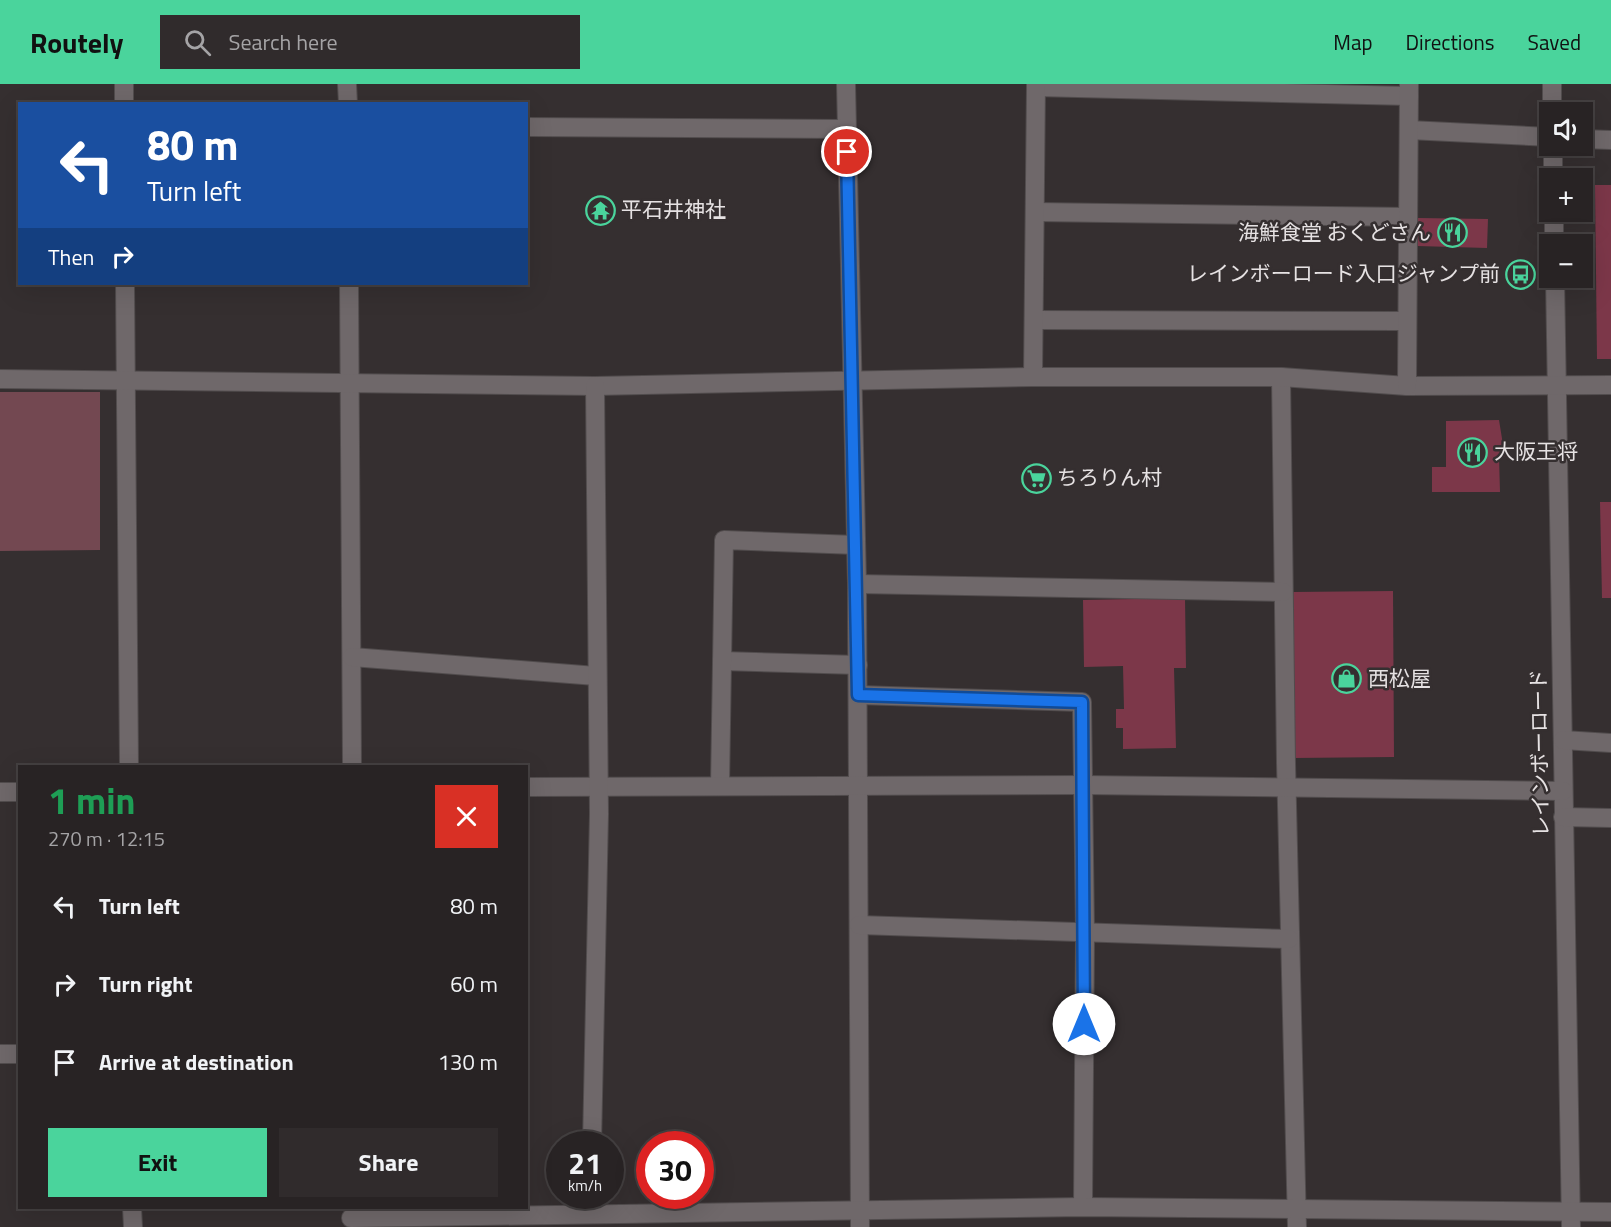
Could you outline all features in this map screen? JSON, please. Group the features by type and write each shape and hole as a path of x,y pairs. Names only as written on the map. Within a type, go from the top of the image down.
{"street":[{"path":"124,84 124,102"},
{"path":"347,84 348,102"},
{"path":"846,84 857,584 860,1218"},
{"path":"1552,84 1552,102"},
{"path":"1033,377 1036,85 1409,90 1407,386"},
{"path":"528,127 847,129"},
{"path":"1409,129 1539,136"},
{"path":"1593,139 1611,140"},
{"path":"1035,212 1408,217"},
{"path":"125,285 129,765"},
{"path":"349,285 352,765"},
{"name":"レインボーロード","path":"1555,288 1571,1219"},
{"path":"1034,320 1406,321"},
{"path":"0,379 595,386 851,383 1033,377 1281,377 1407,386 1611,385"},
{"path":"1281,377 1289,939 1297,1227"},
{"path":"592,1131 598,786 595,386"},
{"path":"720,786 724,540 856,545"},
{"path":"857,584 1283,592"},
{"path":"352,657 596,676"},
{"path":"722,661 858,665"},
{"path":"858,695 1082,702 1085,933 1083,1207"},
{"path":"1563,740 1611,743"},
{"path":"528,788 1083,786 1563,792"},
{"path":"0,792 18,792"},
{"path":"1563,818 1611,818"},
{"path":"859,925 1289,939"},
{"path":"0,1054 18,1054"},
{"path":"624,1206 860,1218 1083,1207 1296,1208 1571,1219 1611,1212"},
{"path":"528,1208 546,1207"},
{"path":"132,1209 133,1227"},
{"path":"351,1218 505,1209"}],"shaded area":[{"path":"0,392 100,392 100,550 0,551"}],"building":[{"path":"1595,185 1611,185 1611,359 1597,359"},
{"name":"海鮮食堂 おくどさん","path":"1418,218 1488,219 1487,248 1417,246"},
{"path":"1499,420 1505,457 1499,456 1500,492 1432,492 1432,467 1446,467 1446,421"},
{"path":"1600,502 1611,502 1611,598 1602,598"},
{"path":"1393,591 1394,757 1294,758 1293,592"},
{"path":"1185,598 1186,668 1174,668 1176,748 1123,749 1123,728 1116,728 1116,709 1124,709 1123,666 1084,667 1083,600"}],"place":[{"name":"平石井神社","path":"600,210"},
{"name":"海鮮食堂 おくどさん","path":"1452,233"},
{"name":"レインボーロード入口ジャンプ前","path":"1521,274"},
{"name":"大阪王将","path":"1473,452"},
{"name":"ちろりん村","path":"1036,478"},
{"name":"西松屋","path":"1347,679"}],"route":[{"path":"847,152 858,695 1082,702 1085,892 1084,1024"}]}
